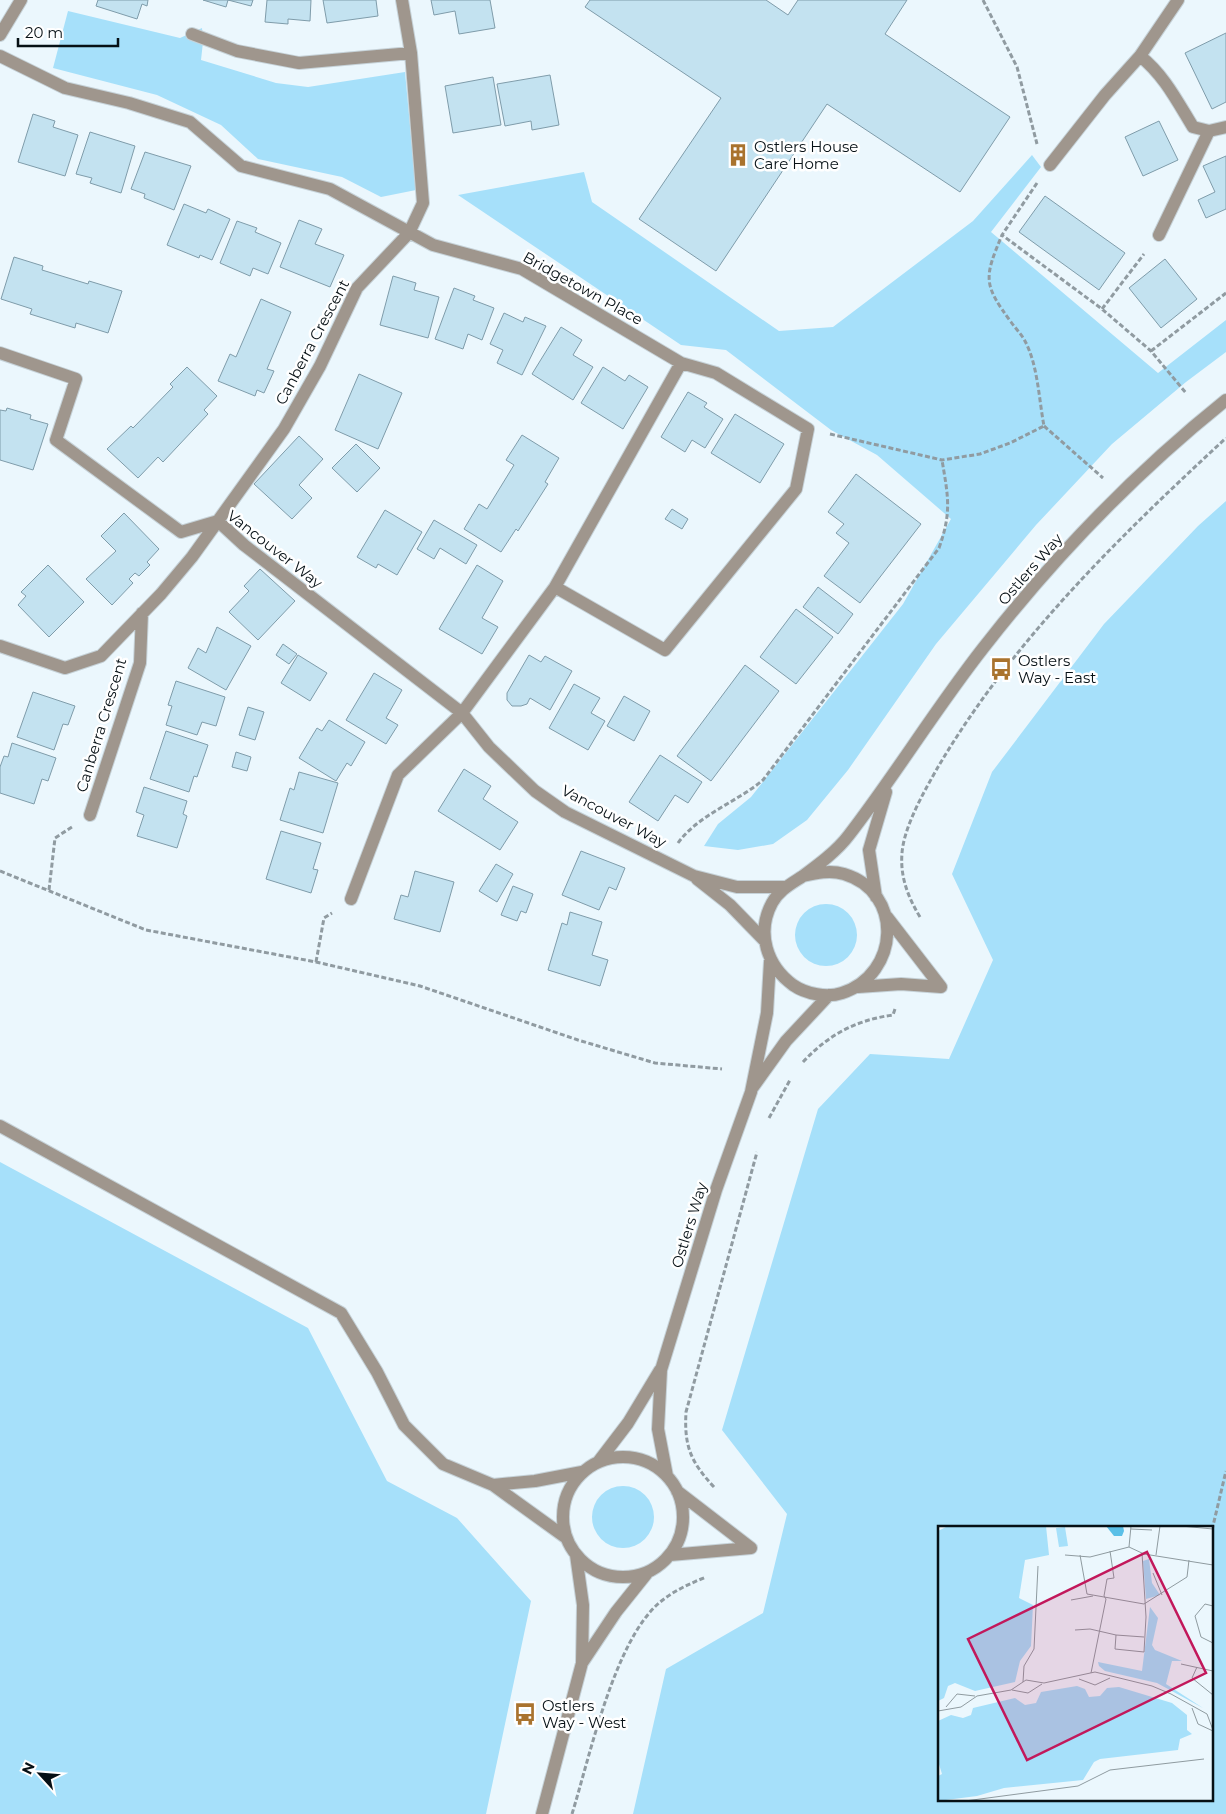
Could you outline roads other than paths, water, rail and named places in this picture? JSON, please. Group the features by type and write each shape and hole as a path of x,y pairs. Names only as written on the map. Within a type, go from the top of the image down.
{"street":[{"path":"0,35 21,0"},
{"name":"Canberra Crescent","path":"0,646 65,668 101,656 192,557 284,429 320,366 357,288 409,233 423,203 411,53 402,0"},
{"path":"1050,165 1105,95 1140,56 1178,0"},
{"path":"192,34 237,50 299,63 411,53"},
{"name":"Bridgetown Place","path":"0,56 65,88 129,103 190,122 241,166 330,189 433,245 522,269 681,363 716,372 808,429 796,489 665,650 555,587"},
{"path":"1140,56 1154,67 1162,77 1193,127 1209,131 1226,127"},
{"path":"1159,234 1209,131"},
{"name":"Vancouver Way","path":"0,353 76,379 56,440 181,532 218,521 244,545 462,713 489,747 535,791 565,812 694,876"},
{"path":"351,899 398,774 462,713 555,587 681,363"},
{"name":"Ostlers Way","path":"667,1476 658,1429 661,1370 716,1190 751,1092 766,1013 770,961 765,941 766,921 770,908 786,886 803,876 844,842 888,785 929,721 985,646 1042,577 1119,494 1226,400"},
{"name":"Canberra Crescent","path":"90,815 140,663 142,613"},
{"name":"Ostlers Way","path":"876,897 869,850 888,785"},
{"name":"Ostlers Way","path":"770,961 782,977 799,989 818,995 839,994 858,987 873,974 884,956 888,936 886,915 876,897 861,882 843,874 823,872 803,876"},
{"path":"694,876 737,887 786,886"},
{"path":"694,876 730,905 765,941"},
{"path":"858,987 901,984 941,987 886,915"},
{"name":"Ostlers Way","path":"751,1092 786,1040 829,994"},
{"path":"0,1126 340,1313 377,1372 404,1425 443,1464 493,1485 565,1537"},
{"name":"Ostlers Way","path":"599,1462 628,1422 661,1370"},
{"name":"Ostlers Way","path":"617,1457 635,1458 652,1464 667,1476 677,1491 682,1507 683,1524 678,1540 670,1554 660,1565 648,1572 629,1577 609,1576 590,1568 576,1555 565,1537 562,1520 564,1502 571,1486 582,1472 599,1462 617,1457"},
{"path":"493,1485 535,1481 582,1472"},
{"path":"670,1554 751,1548 677,1491"},
{"name":"Ostlers Way","path":"542,1814 582,1663 583,1605 576,1555"},
{"name":"Ostlers Way","path":"582,1663 616,1612 648,1572"}],"place":[{"name":"Ostlers House Care Home","path":"738,155"},
{"name":"Ostlers Way - East","path":"1001,669"},
{"name":"Ostlers Way - West","path":"525,1714"}]}
